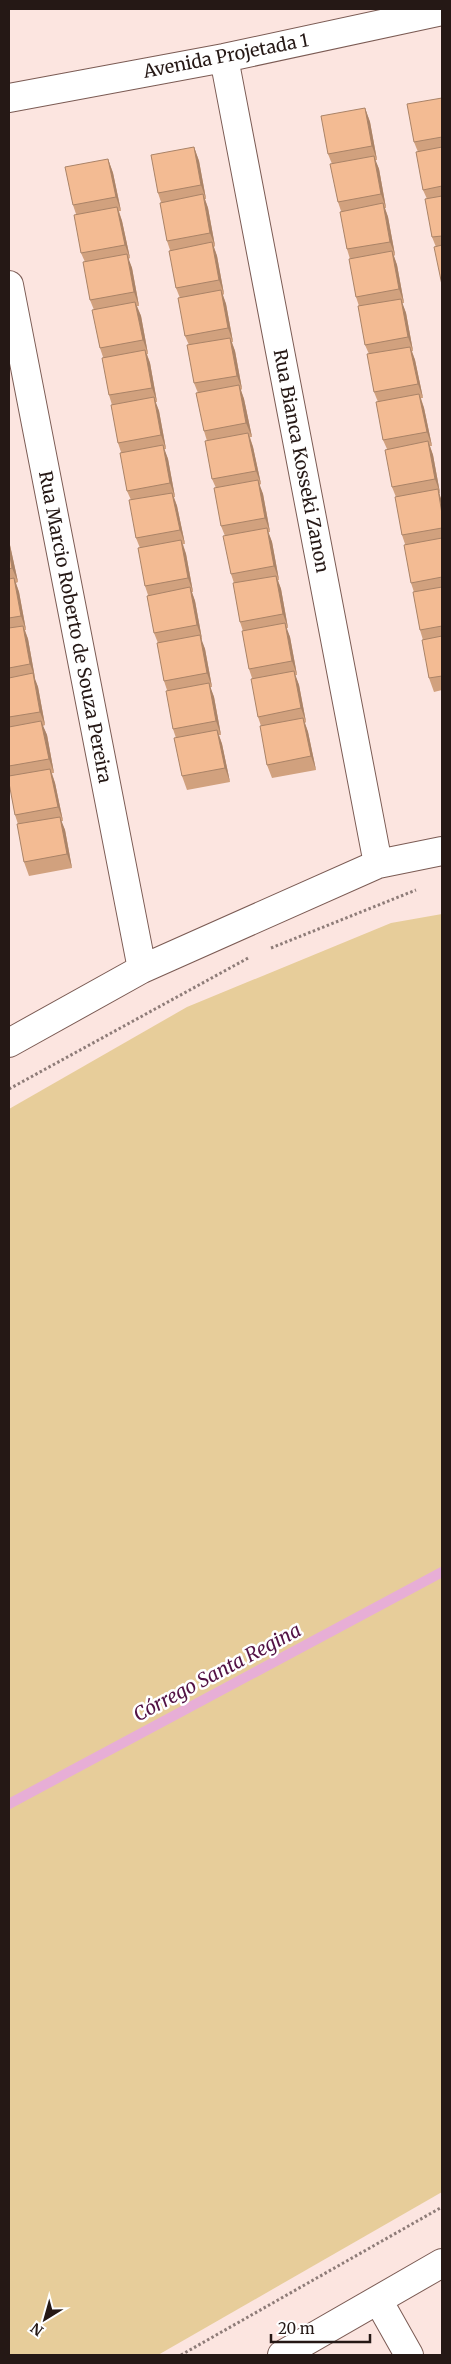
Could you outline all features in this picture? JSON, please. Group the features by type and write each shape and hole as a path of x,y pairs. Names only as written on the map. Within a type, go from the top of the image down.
{"street":[{"name":"Avenida Projetada 1","path":"9,98 224,58 442,11"},
{"name":"Rua Bianca Kosseki Zanon","path":"224,58 378,864"},
{"name":"Rua Marcio Roberto de Souza Pereira","path":"9,285 142,969"},
{"path":"9,1043 142,969 378,864 442,850"},
{"path":"282,2355 442,2263"},
{"path":"378,2300 409,2355"}],"path":[{"path":"264,951 419,888"},
{"path":"9,1089 255,954"},
{"path":"181,2355 442,2207"}],"shaded area":[{"path":"442,914 442,2192 158,2355 9,2355 9,1109 187,1007 391,923"}],"building":[{"path":"442,98 442,137 414,142 407,104"},
{"path":"365,108 372,146 328,154 321,116"},
{"path":"194,147 201,185 158,193 151,155"},
{"path":"442,147 442,186 423,190 416,152"},
{"path":"374,156 381,194 338,202 330,164"},
{"path":"108,159 116,197 73,205 65,167"},
{"path":"203,194 210,233 167,241 160,203"},
{"path":"442,196 442,236 432,237 425,199"},
{"path":"383,203 390,242 347,249 340,212"},
{"path":"117,207 125,245 81,253 74,215"},
{"path":"212,242 219,280 176,288 169,251"},
{"path":"442,245 442,285 434,247"},
{"path":"392,251 399,289 356,297 349,259"},
{"path":"127,254 134,292 90,300 83,262"},
{"path":"221,290 228,328 185,336 178,298"},
{"path":"401,299 408,337 365,345 358,306"},
{"path":"135,302 143,340 100,348 92,310"},
{"path":"230,338 237,376 194,383 187,345"},
{"path":"410,347 418,384 374,392 367,354"},
{"path":"145,350 152,388 109,395 102,358"},
{"path":"239,385 246,423 204,431 196,393"},
{"path":"419,394 427,432 383,440 376,402"},
{"path":"154,397 161,435 118,443 111,405"},
{"path":"248,433 256,471 212,479 205,441"},
{"path":"428,441 435,479 392,487 385,450"},
{"path":"163,445 170,483 127,491 120,453"},
{"path":"258,480 265,518 221,526 214,488"},
{"path":"438,489 442,528 402,535 395,497"},
{"path":"172,493 180,530 136,538 129,500"},
{"path":"267,528 274,566 231,574 223,536"},
{"path":"442,538 442,577 411,583 404,545"},
{"path":"181,540 188,578 145,586 138,548"},
{"path":"9,550 12,568 9,569"},
{"path":"276,576 283,614 240,622 233,583"},
{"path":"14,578 21,616 9,618 9,579"},
{"path":"190,587 197,625 154,633 147,596"},
{"path":"442,587 442,626 420,630 413,592"},
{"path":"285,623 292,661 249,669 242,631"},
{"path":"23,626 30,664 9,668 9,628"},
{"path":"200,635 207,673 164,681 157,643"},
{"path":"442,636 442,676 429,678 422,640"},
{"path":"294,671 301,708 258,717 251,679"},
{"path":"33,673 40,712 9,717 9,678"},
{"path":"209,683 216,721 173,729 166,691"},
{"path":"303,718 311,756 267,765 260,726"},
{"path":"41,721 49,759 9,766 9,727"},
{"path":"217,730 225,768 182,776 174,738"},
{"path":"50,769 58,807 15,815 9,776"},
{"path":"60,817 67,854 24,862 17,824"}],"waterway":[{"name":"Córrego Santa Regina","path":"9,1804 442,1572"}]}
